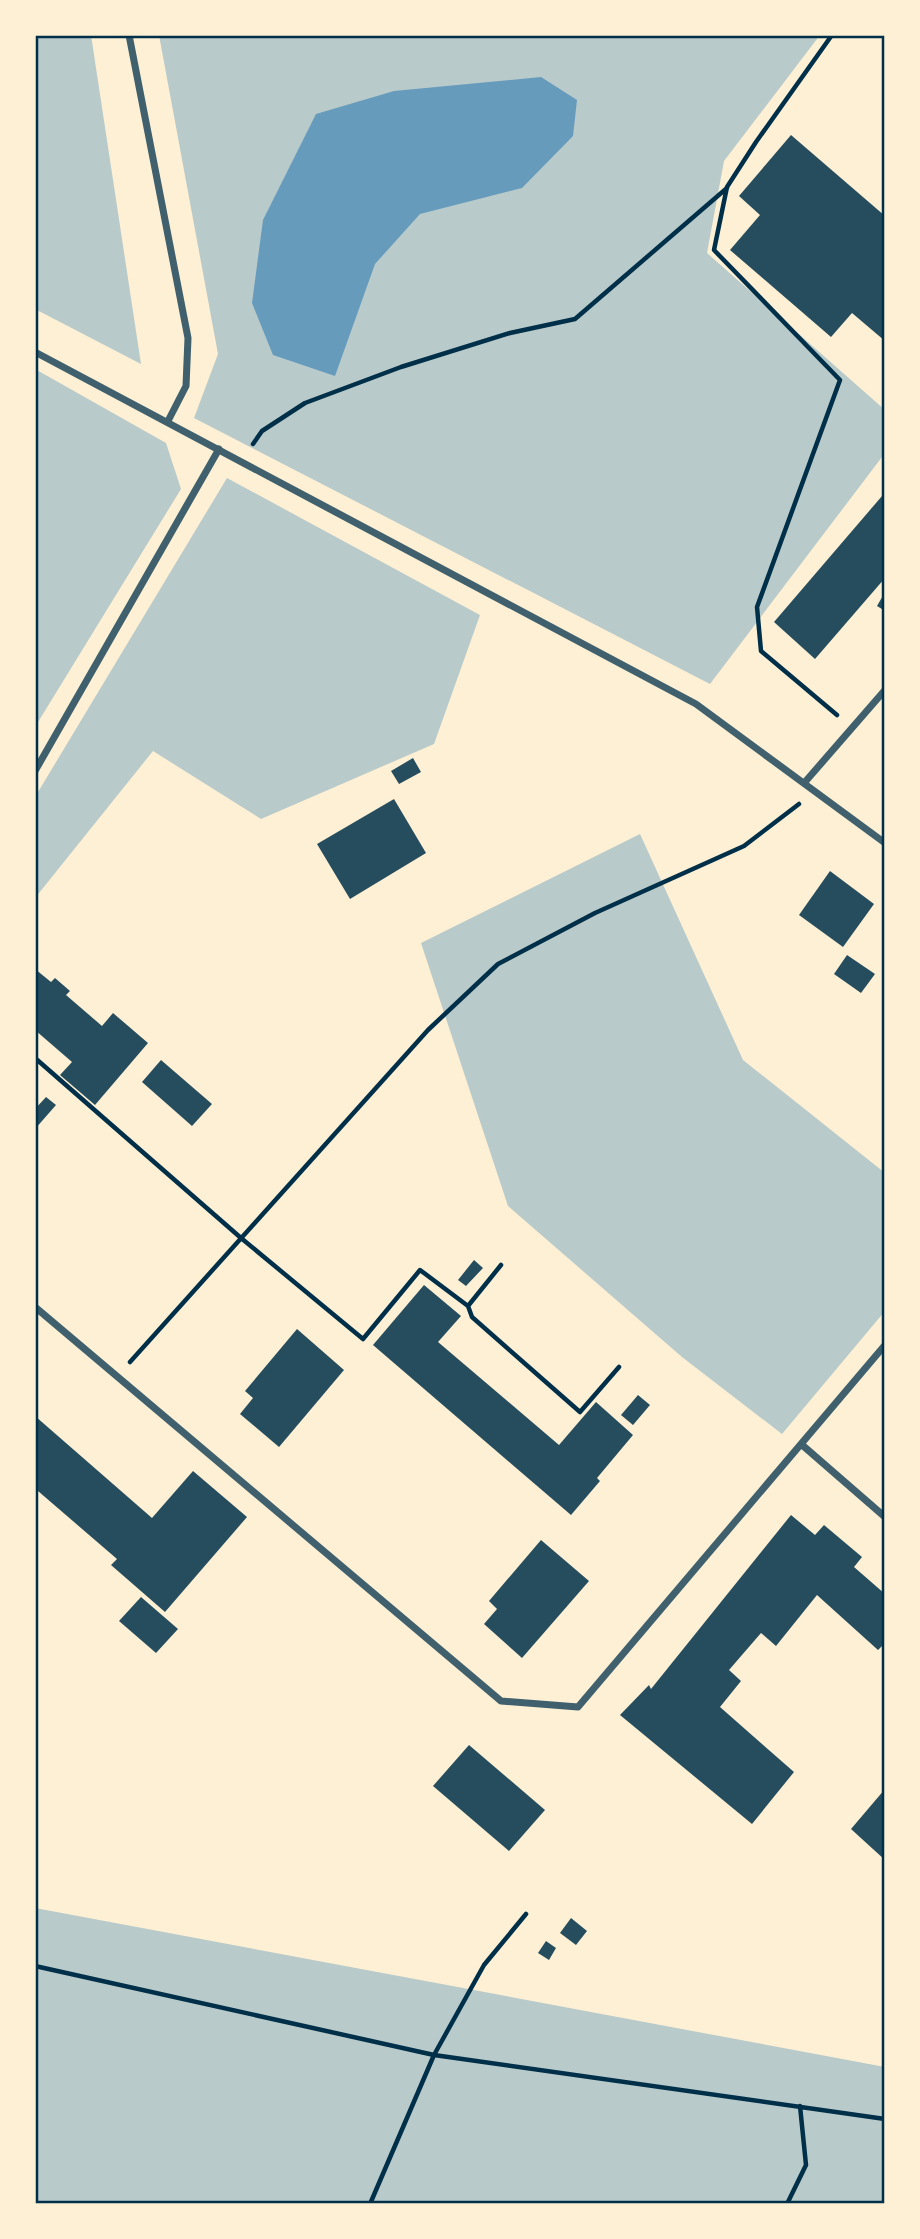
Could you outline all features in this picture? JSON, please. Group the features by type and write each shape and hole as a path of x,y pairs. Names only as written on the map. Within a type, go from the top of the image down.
{"street":[{"path":"129,35 188,338 186,386 168,421"},
{"path":"35,352 696,704 806,782 885,843"},
{"path":"35,771 219,449"},
{"path":"806,782 885,690"},
{"path":"35,1307 501,1701 578,1707 885,1345"},
{"path":"802,1444 885,1517"}],"path":[{"path":"241,461 262,431 305,403 401,367 510,333 575,319 727,187 832,35"},
{"path":"727,187 714,250 840,380 757,607 761,651 852,728"},
{"path":"117,1377 428,1030 498,964 595,914 744,846 816,791"},
{"path":"35,1058 241,1238 363,1339 420,1270 468,1306 472,1317 580,1412 619,1367"},
{"path":"468,1306 501,1265"},
{"path":"370,2204 434,2055 484,1965 527,1914"},
{"path":"35,1966 434,2055 885,2119"},
{"path":"787,2204 806,2165 800,2106"}],"shaded area":[{"path":"35,35 91,35 141,364 35,309"},
{"path":"159,35 820,35 724,161 707,253 885,410 885,453 710,684 194,418 218,354"},
{"path":"35,369 166,443 181,489 35,727"},
{"path":"227,478 480,615 434,744 261,819 153,751 35,898 35,797"},
{"path":"640,834 743,1060 885,1173 885,1311 782,1434 682,1357 508,1206 421,943"},
{"path":"35,1908 885,2067 885,2204 35,2204"}],"water":[{"path":"541,77 577,100 573,136 522,188 420,214 375,264 335,376 273,355 252,303 263,220 316,114 394,91"}],"building":[{"path":"791,135 885,216 885,341 852,313 831,337 730,250 760,215 739,196"},
{"path":"882,496 885,499 885,578 815,659 774,622"},
{"path":"885,592 885,611 877,606"},
{"path":"413,758 421,772 399,784 391,771"},
{"path":"394,799 426,853 350,899 317,844"},
{"path":"830,871 874,904 843,947 799,915"},
{"path":"847,955 875,974 861,993 834,974"},
{"path":"35,969 51,982 55,978 70,991 66,995 102,1026 113,1013 148,1043 95,1105 60,1075 72,1062 35,1030"},
{"path":"161,1060 212,1104 192,1126 142,1082"},
{"path":"46,1097 56,1105 35,1129 35,1109"},
{"path":"474,1260 483,1268 466,1286 458,1280"},
{"path":"424,1285 461,1316 438,1342 559,1445 596,1402 633,1435 597,1478 600,1481 571,1515 373,1345"},
{"path":"297,1329 344,1370 279,1447 240,1414 253,1398 245,1391"},
{"path":"638,1395 650,1405 633,1425 621,1415"},
{"path":"35,1416 152,1518 193,1471 247,1517 165,1612 111,1565 117,1559 38,1491 35,1494"},
{"path":"791,1515 815,1535 824,1525 862,1557 854,1567 885,1594 885,1643 878,1650 817,1595 776,1646 761,1633 729,1670 741,1681 720,1707 794,1772 752,1824 620,1715 649,1685 651,1689"},
{"path":"541,1540 589,1581 522,1658 484,1624 497,1609 489,1601"},
{"path":"141,1597 178,1629 156,1653 119,1621"},
{"path":"469,1745 545,1810 509,1851 433,1786"},
{"path":"885,1789 885,1860 851,1829"},
{"path":"571,1918 587,1931 576,1945 560,1933"},
{"path":"546,1941 556,1948 549,1960 538,1953"}]}
